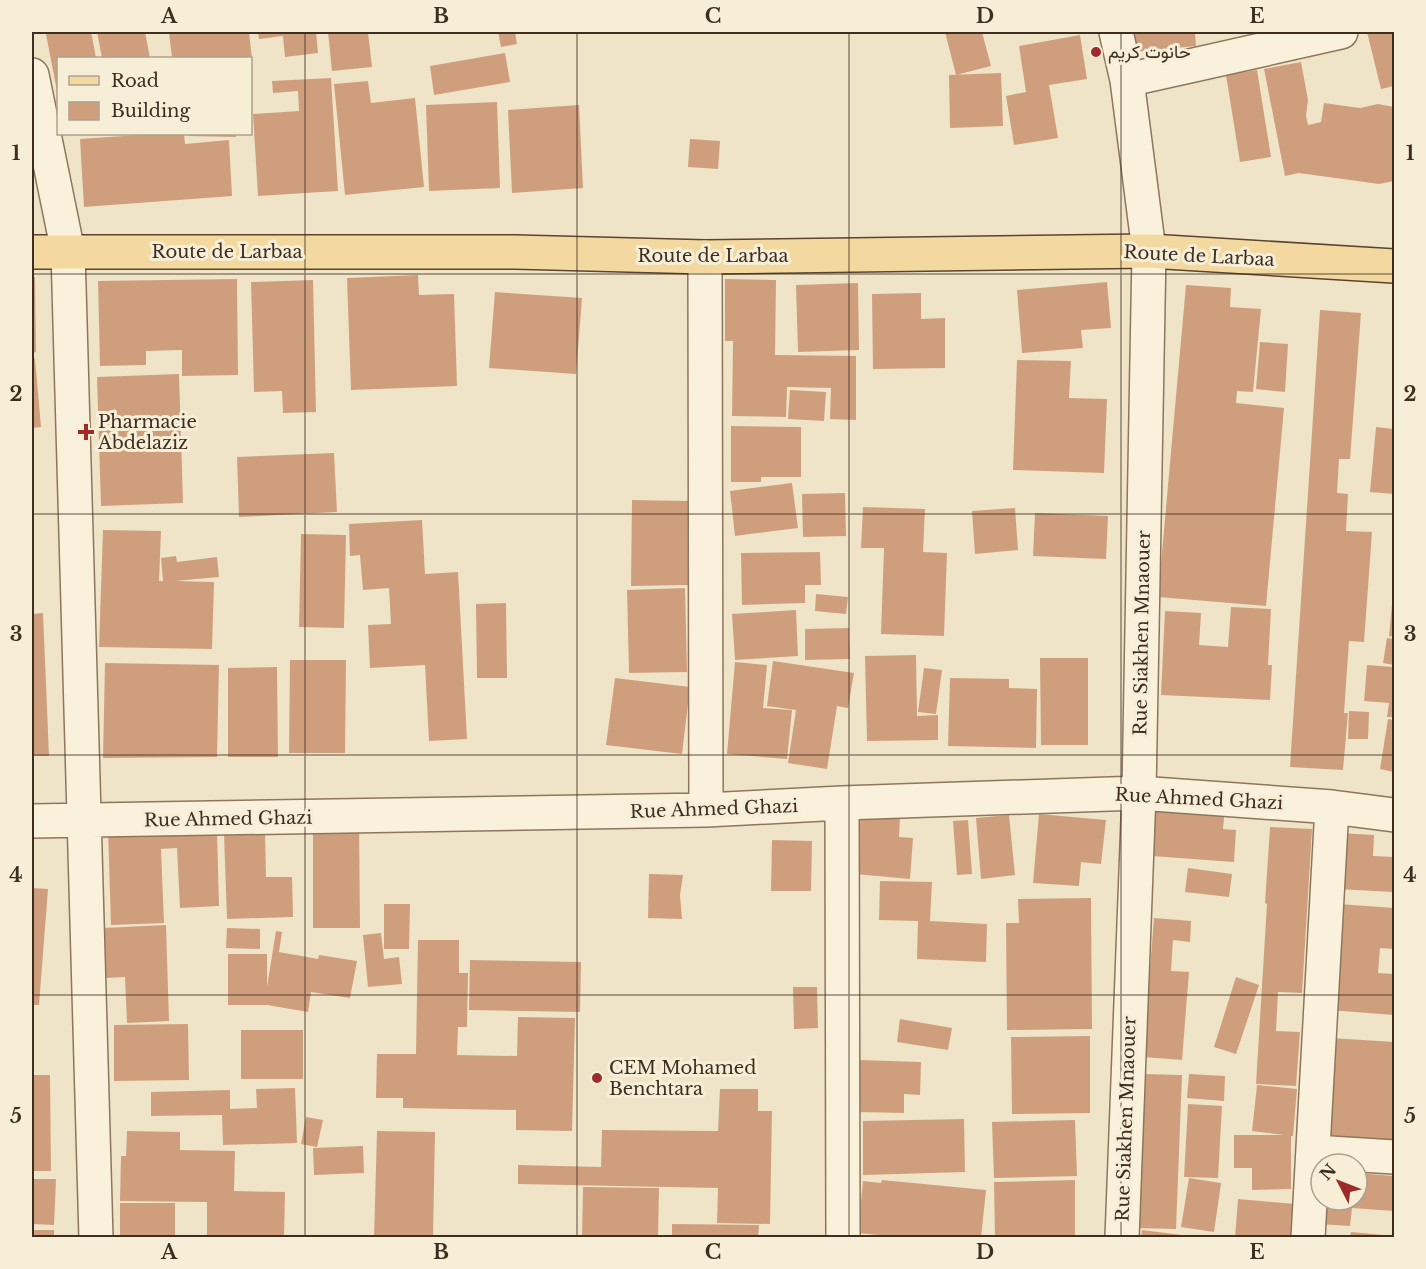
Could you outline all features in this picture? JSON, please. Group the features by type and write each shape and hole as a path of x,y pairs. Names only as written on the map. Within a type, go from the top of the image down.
{"main road":[{"name":"Route de Larbaa","path":"32,252 515,252 705,257 1149,252 1395,266"}],"street":[{"name":"Rue Siakhen Mnaouer","path":"1116,32 1127,80 1149,252 1139,793 1122,1238"},
{"path":"1127,80 1341,32"},
{"path":"32,75 68,252 96,1238"},
{"path":"705,257 706,810"},
{"name":"Rue Ahmed Ghazi","path":"32,821 706,810 1139,793 1332,807 1395,815"},
{"path":"842,803 843,1238"},
{"path":"1314,1152 1332,807"},
{"path":"1369,1155 1395,1157"},
{"path":"1308,1238 1310,1212"}],"building":[{"path":"91,32 96,57 57,57 57,91 46,34"},
{"path":"97,32 145,32 150,57 102,57"},
{"path":"169,32 249,32 252,57 172,57"},
{"path":"258,32 316,32 318,53 285,57 283,36 259,39"},
{"path":"328,32 368,32 372,67 332,71"},
{"path":"498,32 515,32 517,44 501,47"},
{"path":"945,32 982,32 991,66 956,75"},
{"path":"1132,32 1195,32 1196,46 1134,52"},
{"path":"1367,32 1394,32 1394,86 1381,89"},
{"path":"1080,35 1087,79 1049,85 1058,138 1014,145 1006,96 1026,92 1019,46"},
{"path":"505,53 510,82 434,95 430,66"},
{"path":"1301,62 1308,100 1306,116 1308,125 1321,122 1324,103 1360,108 1378,104 1394,107 1394,181 1379,184 1299,173 1285,176 1264,69"},
{"path":"1257,70 1271,157 1240,162 1226,75"},
{"path":"1001,73 1003,126 950,128 949,75"},
{"path":"331,78 338,191 258,196 253,114 299,111 298,91 273,93 272,81"},
{"path":"368,81 371,103 415,98 424,187 345,195 334,84"},
{"path":"497,102 500,188 429,191 426,105"},
{"path":"579,105 583,188 512,193 508,110"},
{"path":"184,135 185,144 229,140 232,196 84,207 80,139"},
{"path":"236,135 236,137 189,136"},
{"path":"690,139 720,141 718,169 688,167"},
{"path":"418,275 419,295 454,294 457,386 351,390 347,278"},
{"path":"32,277 35,277 36,352 32,353"},
{"path":"237,279 238,375 182,376 182,350 146,351 146,365 100,366 98,281"},
{"path":"725,279 776,280 775,355 856,356 856,420 830,419 831,388 787,387 786,417 732,416 733,341 725,341"},
{"path":"313,280 316,412 283,413 282,391 254,392 251,282"},
{"path":"1107,282 1111,328 1081,330 1083,348 1022,353 1017,290"},
{"path":"858,283 859,350 798,352 796,285"},
{"path":"1186,285 1231,288 1230,307 1261,309 1253,392 1237,391 1236,403 1284,408 1266,606 1158,597"},
{"path":"495,292 582,298 576,374 489,368"},
{"path":"921,293 921,319 945,318 945,368 873,369 872,294"},
{"path":"1320,310 1361,313 1350,459 1339,459 1337,493 1348,494 1346,531 1372,532 1364,642 1349,641 1344,713 1348,713 1343,770 1290,767"},
{"path":"1260,342 1288,344 1285,392 1256,389"},
{"path":"35,358 41,427 32,428 32,359"},
{"path":"1017,360 1071,361 1069,398 1107,399 1104,473 1013,470"},
{"path":"179,374 183,503 101,506 97,377"},
{"path":"790,390 826,392 824,421 788,419"},
{"path":"731,426 801,427 801,477 761,477 761,482 731,482"},
{"path":"1376,427 1394,429 1394,494 1370,492"},
{"path":"334,453 337,512 239,517 237,457"},
{"path":"792,483 798,528 735,536 730,491"},
{"path":"845,493 846,536 803,537 802,494"},
{"path":"632,500 689,501 689,585 631,586"},
{"path":"863,507 925,509 923,552 947,553 944,636 881,634 884,548 861,548"},
{"path":"1015,508 1018,550 975,554 972,511"},
{"path":"1035,513 1108,516 1106,559 1033,556"},
{"path":"422,520 425,574 458,572 467,739 429,741 425,665 370,668 368,625 391,624 389,588 363,590 360,555 350,556 349,524"},
{"path":"103,530 161,531 159,581 163,581 161,558 176,556 177,562 217,557 219,577 175,581 214,582 212,649 99,647"},
{"path":"301,534 346,535 344,628 299,627"},
{"path":"820,552 821,585 805,585 805,603 742,605 741,553"},
{"path":"685,588 687,672 629,673 627,590"},
{"path":"816,594 848,597 846,614 815,611"},
{"path":"1394,594 1394,637 1389,636"},
{"path":"506,603 507,678 477,678 476,604"},
{"path":"1231,607 1271,609 1268,665 1272,665 1270,700 1161,695 1165,611 1201,613 1199,645 1228,647"},
{"path":"796,610 798,656 735,660 732,614"},
{"path":"43,613 49,756 32,756 32,614"},
{"path":"849,628 850,659 805,660 805,629"},
{"path":"1387,638 1394,639 1394,665 1383,663"},
{"path":"916,655 917,716 938,715 938,740 867,741 865,656"},
{"path":"1040,658 1088,658 1088,745 1041,745"},
{"path":"290,660 346,660 345,753 289,753"},
{"path":"773,661 854,673 848,708 837,706 827,769 788,763 796,710 767,706"},
{"path":"735,662 767,665 763,708 792,710 787,759 727,754"},
{"path":"105,663 219,665 217,757 103,758"},
{"path":"1367,665 1394,667 1394,717 1387,717 1389,703 1364,701"},
{"path":"277,667 278,757 228,757 228,668"},
{"path":"924,668 942,670 936,714 918,712"},
{"path":"615,678 690,687 682,754 606,745"},
{"path":"950,678 1009,679 1009,688 1037,689 1036,748 948,746"},
{"path":"1349,711 1369,712 1368,739 1348,739"},
{"path":"1388,719 1394,720 1394,772 1380,769"},
{"path":"1156,801 1225,806 1223,829 1236,830 1234,862 1152,856"},
{"path":"1039,814 1106,820 1101,864 1081,862 1079,886 1033,883"},
{"path":"861,815 900,818 899,837 913,838 910,879 855,874"},
{"path":"1009,815 1015,875 981,879 976,818"},
{"path":"968,820 972,874 957,875 953,821"},
{"path":"359,822 360,928 313,928 313,823"},
{"path":"1270,827 1312,829 1302,993 1278,992 1276,1031 1300,1032 1296,1086 1256,1084"},
{"path":"108,829 217,832 219,906 180,908 177,848 161,849 164,923 111,925"},
{"path":"265,832 266,877 292,877 293,917 227,919 224,834"},
{"path":"1340,833 1374,835 1373,856 1394,857 1394,892 1337,889"},
{"path":"772,840 812,841 811,891 771,891"},
{"path":"1188,868 1232,874 1229,897 1185,892"},
{"path":"649,874 683,875 680,895 682,919 648,918"},
{"path":"880,881 932,882 930,921 987,924 986,962 917,959 918,921 879,920"},
{"path":"32,888 48,889 39,1005 32,1005"},
{"path":"1091,898 1092,1029 1007,1030 1006,923 1019,923 1018,899"},
{"path":"384,904 410,904 409,949 384,949"},
{"path":"1338,904 1394,908 1394,949 1380,948 1378,973 1394,974 1394,1015 1329,1010"},
{"path":"1154,918 1191,921 1190,942 1173,940 1171,971 1189,972 1182,1060 1143,1057"},
{"path":"166,925 169,1021 127,1023 125,977 105,978 103,928"},
{"path":"227,928 260,929 260,949 226,948"},
{"path":"276,931 282,932 279,952 318,959 319,955 357,961 350,998 311,992 308,1012 267,1005 228,1005 228,954 267,954 267,987"},
{"path":"381,933 384,959 399,957 402,984 368,987 363,935"},
{"path":"418,940 459,940 459,973 468,973 467,1027 458,1027 457,1055 517,1056 518,1017 575,1018 572,1131 516,1130 516,1110 403,1108 403,1098 376,1098 377,1054 416,1054"},
{"path":"470,960 581,962 580,1012 469,1010"},
{"path":"1236,977 1259,985 1236,1054 1214,1047"},
{"path":"793,987 817,987 818,1028 794,1029"},
{"path":"900,1019 952,1028 948,1050 897,1042"},
{"path":"188,1024 189,1080 114,1081 114,1025"},
{"path":"241,1030 303,1030 303,1079 241,1079"},
{"path":"1090,1036 1090,1113 1012,1114 1011,1037"},
{"path":"1331,1038 1394,1042 1392,1108 1394,1108 1394,1149 1323,1145"},
{"path":"859,1060 921,1062 920,1095 904,1094 904,1113 858,1112"},
{"path":"1143,1074 1182,1075 1176,1229 1136,1228"},
{"path":"1189,1074 1225,1076 1224,1101 1187,1098"},
{"path":"32,1075 50,1075 51,1171 32,1171"},
{"path":"1257,1085 1297,1089 1293,1136 1291,1136 1291,1189 1252,1190 1252,1168 1234,1168 1234,1135 1284,1135 1252,1131"},
{"path":"295,1088 297,1143 223,1145 222,1115 151,1116 151,1092 230,1090 230,1109 257,1108 256,1089"},
{"path":"720,1089 758,1089 758,1111 772,1111 770,1224 717,1223 718,1188 518,1184 518,1165 601,1167 602,1130 718,1131"},
{"path":"1188,1104 1222,1106 1218,1178 1184,1177"},
{"path":"306,1117 323,1120 317,1147 301,1144"},
{"path":"964,1119 965,1172 863,1175 863,1121"},
{"path":"1075,1120 1077,1176 994,1178 992,1122"},
{"path":"127,1131 180,1132 180,1150 235,1151 234,1191 285,1192 284,1238 207,1238 207,1202 120,1201 121,1156 126,1156"},
{"path":"377,1131 435,1132 433,1238 374,1238"},
{"path":"363,1146 364,1173 314,1175 313,1148"},
{"path":"1369,1174 1394,1176 1394,1211 1369,1209"},
{"path":"1189,1178 1221,1183 1214,1232 1181,1227"},
{"path":"32,1179 56,1179 54,1225 32,1224"},
{"path":"882,1180 986,1190 981,1238 910,1238 858,1233 863,1181 881,1183"},
{"path":"1075,1180 1075,1238 995,1238 994,1182"},
{"path":"583,1187 659,1188 658,1238 582,1238"},
{"path":"1238,1199 1294,1204 1291,1238 1235,1238"},
{"path":"120,1203 175,1203 175,1238 120,1238"},
{"path":"1319,1212 1352,1212 1350,1226 1318,1224"},
{"path":"672,1224 759,1225 758,1238 672,1238"},
{"path":"32,1230 54,1230 54,1238 32,1238"},
{"path":"1142,1230 1182,1235 1182,1238 1141,1238"},
{"path":"1351,1232 1394,1236 1394,1238 1350,1238"}],"place":[{"name":"حانوت كريم","path":"1096,52"},
{"name":"Pharmacie Abdelaziz","path":"86,432"},
{"name":"CEM Mohamed Benchtara","path":"597,1078"}]}
